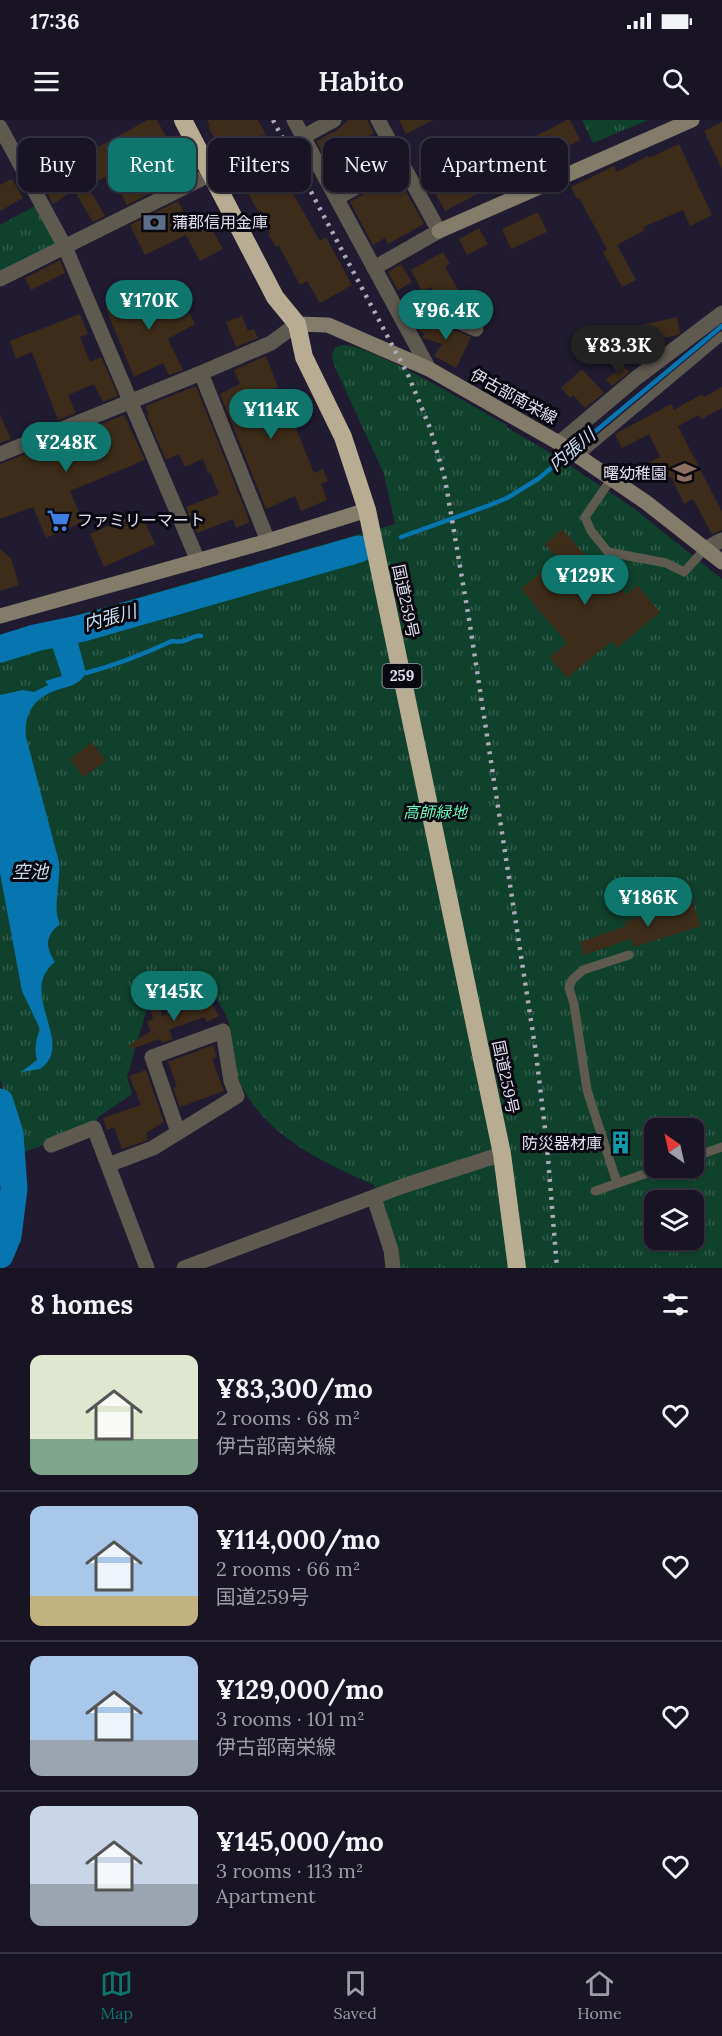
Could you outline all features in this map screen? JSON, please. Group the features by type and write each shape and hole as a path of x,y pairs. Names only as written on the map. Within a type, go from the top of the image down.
{"highway":[{"name":"国道259号","path":"183,120 208,168"},
{"name":"国道259号","path":"220,192 275,297 297,324 304,357 342,437 367,510 502,1154 517,1268"}],"street":[{"path":"294,120 429,369"},
{"path":"303,137 334,120"},
{"path":"378,120 388,138"},
{"path":"374,268 439,231 692,120"},
{"path":"0,128 5,150 64,247 198,561"},
{"path":"0,279 208,175"},
{"path":"409,177 439,231"},
{"path":"337,198 348,192"},
{"path":"397,310 414,302 476,329"},
{"path":"561,444 635,379 722,313"},
{"path":"0,454 271,343 297,324"},
{"name":"伊古部南栄線","path":"297,324 328,325 429,369 561,444 647,503 722,562"},
{"path":"201,373 268,541"},
{"path":"0,616 268,541 367,510"},
{"path":"705,549 722,540"},
{"path":"108,1165 153,1148 237,1096 231,1081 223,1031 152,1057 178,1132"},
{"path":"51,1145 94,1128 147,1268"},
{"path":"184,1268 403,1186 502,1154"},
{"path":"374,1198 391,1250 393,1268"}],"lane":[{"path":"579,456 722,336"},
{"path":"612,478 585,518 591,531 608,552 666,563 684,572 705,549"},
{"path":"617,1183 587,1090 574,1004 569,988 583,970 629,955"},
{"path":"704,1153 722,1147"},
{"path":"595,1191 644,1174"}],"green space":[{"path":"582,120 648,120 593,143"},
{"path":"35,206 56,245 0,273 0,225"},
{"name":"高師緑地","path":"341,345 375,354 507,425 506,427 557,457 632,507 722,579 722,1268 400,1268 382,1203 374,1185 314,1156 296,1144 263,1117 249,1099 235,1073 228,1020 214,995 150,998 127,1077 132,1094 97,1118 97,1124 25,1152 0,1080 0,637 395,524 384,474 334,365 332,355 335,348"}],"water":[{"name":"空池","path":"77,639 86,673 83,678 76,684 54,691 40,699 31,709 26,722 26,737 59,862 57,911 60,924 49,937 49,951 55,962 45,974 41,988 51,1032 50,1058 40,1069 21,1072 37,1060 36,1044 40,1029 22,991 0,873 0,695 23,690 34,692 48,685 45,681 62,676 51,643"}],"building":[{"path":"148,120 157,120 167,138 114,138"},
{"path":"207,120 258,120 266,135 255,138 214,138 208,127 210,126"},
{"path":"348,120 367,120 374,133 365,138 323,138 323,154 316,141 339,129"},
{"path":"399,120 433,120 406,134"},
{"path":"570,120 580,140 568,146 568,138 532,138"},
{"path":"722,122 722,169 704,131"},
{"path":"108,141 108,175 96,182 96,148"},
{"path":"679,144 712,215 690,226 683,210 643,227 645,230 617,245 636,280 622,287 603,252 607,249 571,187 614,166 617,172 648,156 649,158"},
{"path":"12,179 23,198 0,211 0,185"},
{"path":"47,192 71,192 53,204"},
{"path":"75,192 91,192 105,216 93,222"},
{"path":"120,192 153,192 127,205"},
{"path":"248,192 292,192 320,241 326,237 352,285 320,303 307,281 300,285 279,246 276,247 268,234 270,233"},
{"path":"367,192 406,192 424,224 388,244 385,238 373,245 350,202"},
{"path":"435,192 481,192 445,211"},
{"path":"178,201 192,228 207,220 223,249 200,261 186,235 145,255 130,225"},
{"path":"538,212 547,232 511,249 502,229"},
{"path":"479,228 488,244 467,255 459,239"},
{"path":"443,252 450,264 445,267 462,297 458,300 461,304 453,309 441,303 431,287 422,291 411,270"},
{"path":"60,260 65,273 31,290 25,278"},
{"path":"401,264 412,282 398,290 388,272"},
{"path":"156,287 157,290 161,288 171,311 179,307 183,317 189,313 195,324 168,339 183,370 169,375 163,363 134,377 106,309"},
{"path":"80,314 88,334 80,337 90,362 101,357 118,396 103,402 94,384 68,395 76,413 58,420 32,352 16,359 10,341"},
{"path":"242,316 248,331 254,329 258,338 236,347 226,322"},
{"path":"424,317 471,337 456,368 434,356 442,344 423,338 424,333 419,331"},
{"path":"677,317 680,333 641,343 638,326"},
{"path":"266,356 278,387 273,389 283,410 288,408 314,473 323,469 328,481 321,484 327,500 301,511 295,496 266,509 220,394 240,384 234,370"},
{"path":"624,366 629,372 612,386 606,379"},
{"path":"582,369 604,393 585,408 573,395 570,398 561,388"},
{"path":"196,386 250,522 236,528 233,519 197,533 186,507 219,494 210,472 208,473 203,459 185,467 179,454 166,460 147,416 149,415 146,406"},
{"path":"722,387 722,408 702,419 699,415 678,426 722,512 722,530 712,534 693,499 684,504 671,477 660,480 656,474 649,472 650,462 660,457 649,434 622,448 615,434 671,404 674,410 702,394 704,397"},
{"path":"0,415 11,439 0,443"},
{"path":"124,415 145,460 70,491 83,522 46,538 33,507 0,519 0,464"},
{"path":"140,512 155,544 104,567 90,534"},
{"path":"562,529 617,592 621,589 626,595 637,585 660,612 617,648 612,641 567,678 550,657 567,643 521,589 557,558 545,544"},
{"path":"0,549 11,558 19,585 0,591"},
{"path":"92,742 106,761 83,777 70,759"},
{"path":"692,900 701,926 634,947 631,939 584,955 580,942 626,926 625,922"},
{"path":"211,1002 219,1016 207,1022 204,1017 169,1030 173,1039 162,1043 160,1039 131,1049 129,1045 151,1031 147,1022 153,1019 150,1009 158,1005 163,1016 177,1007 179,1009 187,1006 187,1008 199,1003 201,1006"},
{"path":"213,1045 217,1057 212,1059 224,1091 180,1107 173,1088 177,1087 168,1062"},
{"path":"146,1070 164,1122 146,1133 148,1140 122,1149 114,1127 107,1130 103,1118 141,1105 129,1076"}],"waterway":[{"name":"内張川","path":"401,537 507,498 538,479 722,326"},
{"name":"内張川","path":"0,649 35,638 83,628 359,549"},
{"path":"86,673 130,659 172,641 178,642 201,636"},
{"name":"内張川","path":"0,1102 10,1134 14,1189 8,1236 0,1255"}],"railway":[{"path":"273,120 409,377 430,428 445,479 536,1053 547,1146 557,1268"}],"place":[{"name":"蒲郡信用金庫","path":"154,222"},
{"name":"曙幼稚園","path":"685,473"},
{"name":"ファミリーマート","path":"59,520"},
{"name":"防災器材庫","path":"620,1143"}]}
